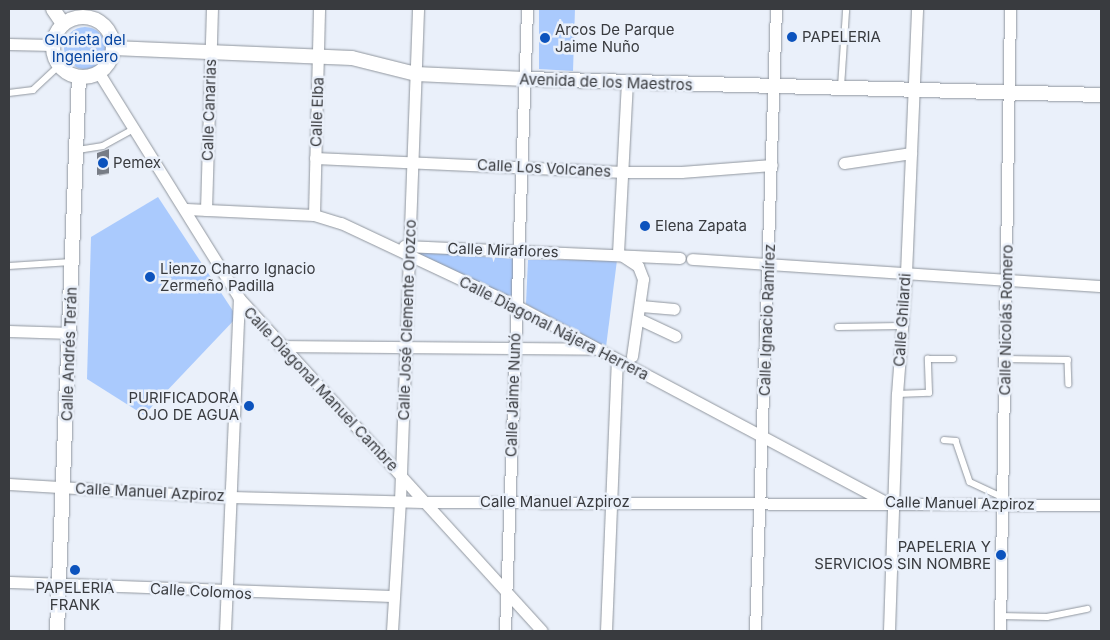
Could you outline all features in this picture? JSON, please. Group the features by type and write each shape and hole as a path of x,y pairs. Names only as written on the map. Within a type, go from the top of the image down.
{"street":[{"path":"53,9 63,24"},
{"name":"Calle Canarias","path":"206,210 212,9"},
{"name":"Calle Elba","path":"314,215 319,9"},
{"name":"Calle José Clemente Orozco","path":"392,631 400,501 418,9"},
{"name":"Calle Jaime Nunó","path":"505,631 527,9"},
{"name":"Calle Ignacio Ramírez","path":"755,631 770,264 776,9"},
{"name":"Calle Ghilardi","path":"889,631 890,502 906,273 917,9"},
{"name":"Calle Nicolás Romero","path":"1000,631 1004,501 1010,9"},
{"path":"83,13 107,29 113,48 109,62 99,73 79,78 58,66 52,45 63,24 83,13"},
{"path":"9,44 52,45"},
{"name":"Avenida de los Maestros","path":"113,48 352,58 416,74 525,80 841,90 1101,95"},
{"name":"Calle Diagonal Manuel Cambre","path":"99,73 186,209 239,298 280,346 401,476 505,593 542,631"},
{"name":"Calle Andrés Terán","path":"57,631 71,333 79,78"},
{"path":"627,83 624,172 618,253 642,272 641,306 632,356"},
{"path":"844,162 911,154"},
{"name":"Calle Los Volcanes","path":"315,158 624,172 681,172 772,165"},
{"name":"Calle Diagonal Nájera Herrera","path":"186,209 314,215 340,223 388,245 409,251 890,502"},
{"name":"Calle Miraflores","path":"409,251 618,253 770,264"},
{"path":"770,264 1101,286"},
{"path":"225,631 239,298"},
{"path":"641,306 674,309"},
{"path":"639,320 675,336"},
{"path":"9,331 71,333"},
{"path":"280,346 514,350 597,348"},
{"path":"606,631 613,502 617,360"},
{"name":"Calle Manuel Azpiroz","path":"9,484 231,497 424,502 761,503 1004,501 1101,505"},
{"name":"Calle Colomos","path":"9,582 227,593 393,596"}],"lane":[{"path":"841,90 846,11"},
{"path":"9,93 33,90 58,66"},
{"path":"78,150 103,146 135,128"},
{"path":"9,266 73,262"},
{"path":"838,327 901,326"},
{"path":"897,394 929,393 928,359 952,359"},
{"path":"1006,359 1068,360 1069,384"},
{"path":"944,440 956,440 970,482 1004,501"},
{"path":"1000,616 1046,617 1087,609"}],"green space":[{"path":"539,9 575,9 573,71 539,69"},
{"name":"Glorieta del Ingeniero","path":"81,27 89,27 100,33 106,48 100,63 89,69 81,69 70,63 64,52 64,44 70,33"},
{"name":"Lienzo Charro Ignacio Zermeño Padilla","path":"158,197 237,317 144,415 87,379 91,237"},
{"path":"413,251 514,259 513,300"},
{"path":"528,260 617,260 606,347 526,304"}],"building":[{"name":"Pemex","path":"109,149 109,173 97,175 97,153"}],"place":[{"name":"PAPELERIA","path":"792,37"},
{"name":"Arcos De Parque Jaime Nuño","path":"545,38"},
{"name":"Pemex","path":"103,163"},
{"name":"Elena Zapata","path":"645,226"},
{"name":"Lienzo Charro Ignacio Zermeño Padilla","path":"150,277"},
{"name":"PURIFICADORA OJO DE AGUA","path":"249,406"},
{"name":"PAPELERIA Y SERVICIOS SIN NOMBRE","path":"1001,555"},
{"name":"PAPELERIA FRANK","path":"75,570"}]}
